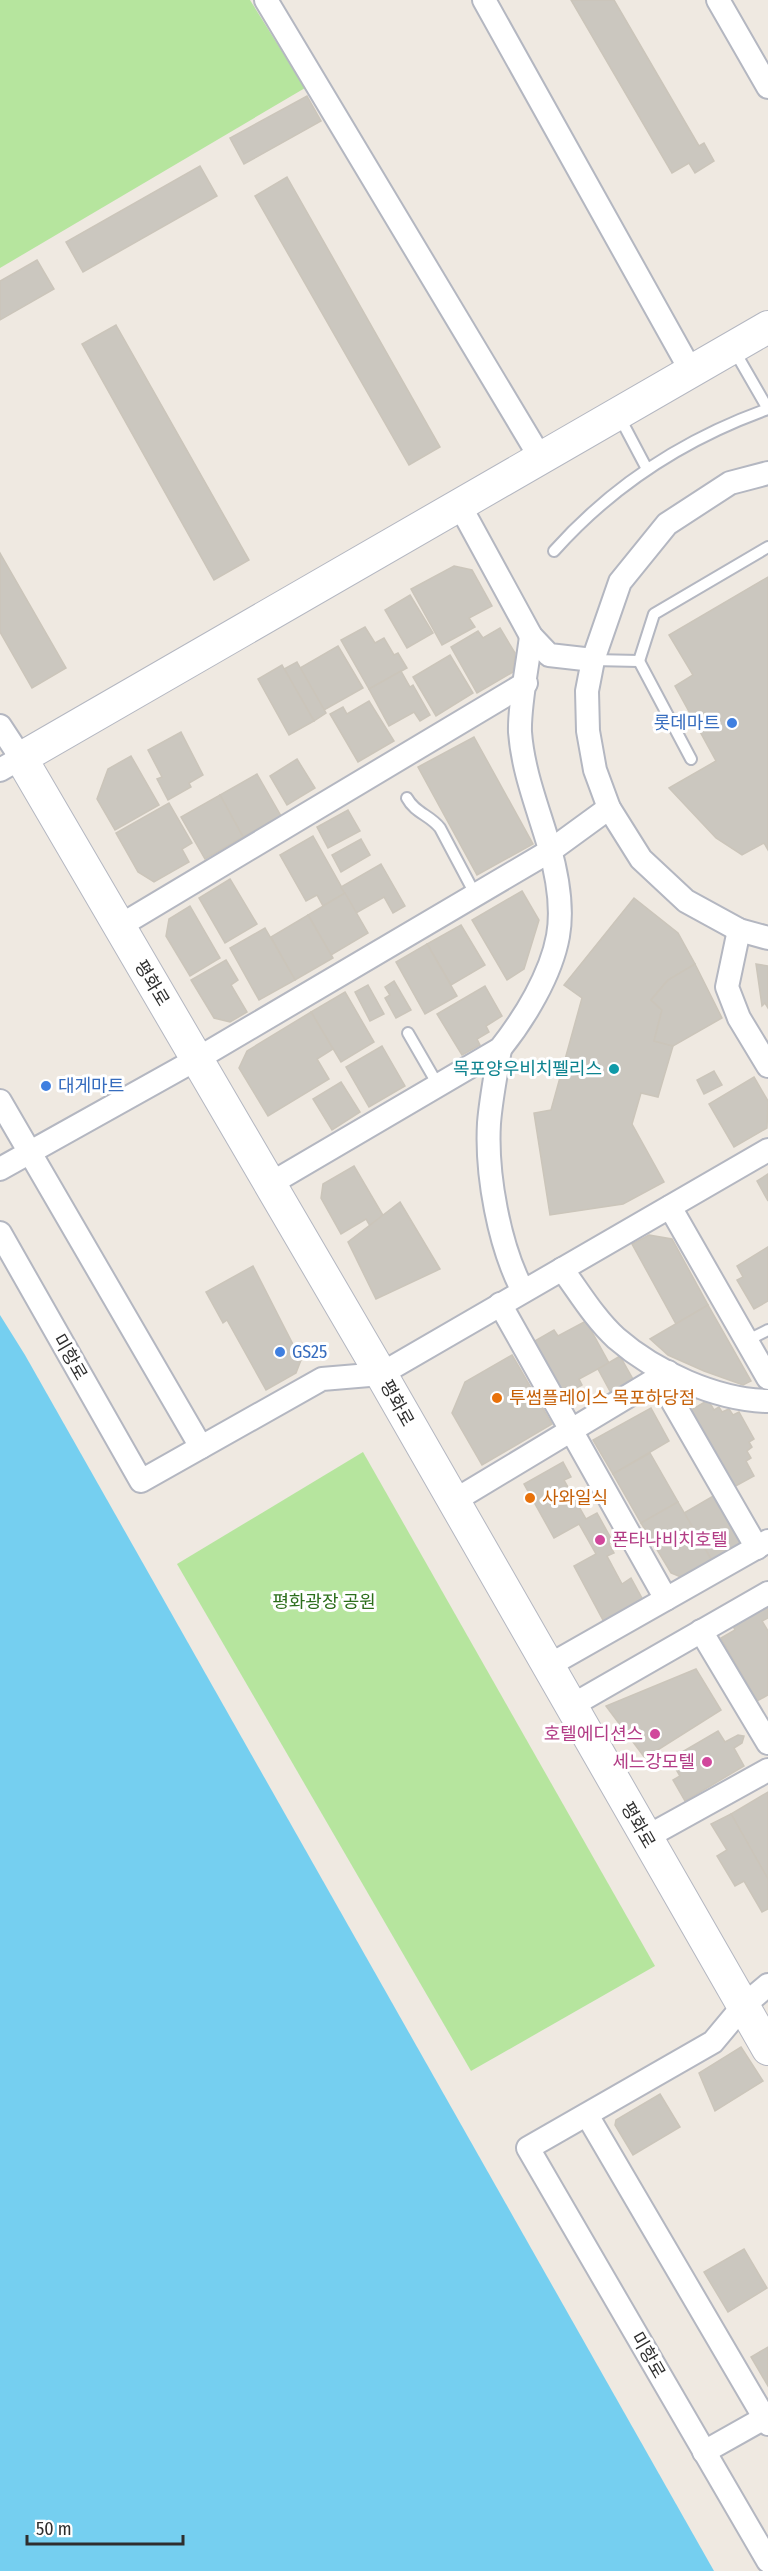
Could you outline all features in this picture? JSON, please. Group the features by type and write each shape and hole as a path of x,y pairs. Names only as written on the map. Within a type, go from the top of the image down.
{"street":[{"path":"266,0 540,458"},
{"path":"484,0 691,371"},
{"path":"718,0 768,87"},
{"path":"0,726 10,764 768,327"},
{"path":"768,473 730,483 667,524 620,582 593,660 587,691 588,731 595,770 609,808 642,859 686,901 739,930 768,938"},
{"path":"459,504 531,636 549,655 593,660"},
{"path":"270,1184 500,1049 514,1032 546,973 558,936 558,888 550,851 528,784 520,730 531,636"},
{"path":"118,927 526,683"},
{"name":"평화로","path":"10,764 118,927 270,1184 768,2049"},
{"path":"0,1169 196,1059 550,851 609,808"},
{"path":"739,930 727,987 739,1018 768,1066"},
{"path":"500,1049 489,1124 491,1168 496,1208 515,1275 523,1291"},
{"path":"0,1101 201,1447 322,1379 381,1374 768,1150"},
{"path":"670,1207 768,1378"},
{"name":"미항로","path":"0,1233 141,1481 201,1447"},
{"path":"562,1269 615,1338 663,1375 720,1393 768,1401"},
{"path":"500,1304 666,1599"},
{"path":"452,1503 663,1375"},
{"path":"548,1666 762,1544 663,1375"},
{"path":"571,1706 768,1593"},
{"path":"701,1631 768,1743"},
{"path":"645,1838 768,1770"},
{"path":"704,2452 767,2419 587,2115 713,2042 743,2006 768,1985"},
{"name":"미항로","path":"587,2115 528,2148 768,2561"}],"lane":[{"path":"554,551 588,515 647,469 699,439 768,409 733,347"},
{"path":"617,413 647,469"},
{"path":"691,759 639,661 654,614 768,547"},
{"path":"593,660 639,661"},
{"path":"407,798 412,807 434,820 440,828 475,894"},
{"path":"408,1033 438,1085"},
{"path":"746,1341 768,1330"}],"green space":[{"path":"0,0 250,0 305,88 0,268"},
{"name":"평화광장 공원","path":"363,1452 655,1966 471,2071 177,1564"}],"water":[{"path":"0,1315 25,1355 714,2571 0,2571"}],"building":[{"path":"571,0 614,0 699,146 704,143 714,161 695,173 689,163 672,173"},
{"path":"307,96 321,121 244,164 230,138"},
{"path":"200,166 217,196 83,272 66,242"},
{"path":"287,177 440,447 409,465 255,196"},
{"path":"37,260 54,289 0,320 0,281"},
{"path":"116,325 249,560 214,580 82,344"},
{"path":"0,553 66,668 32,688 0,632"},
{"path":"454,566 472,570 492,606 469,618 475,627 442,645 411,589"},
{"name":"롯데마트","path":"768,577 768,850 764,843 742,855 716,838 669,788 716,761 675,686 693,675 669,635"},
{"path":"410,595 433,633 407,648 385,610"},
{"path":"365,627 375,643 384,638 394,655 398,653 407,668 369,689 341,640"},
{"path":"500,628 515,653 513,672 477,693 451,647 478,631 483,638"},
{"path":"338,646 363,688 324,710 300,668"},
{"path":"450,655 473,693 436,716 413,677"},
{"path":"297,662 326,713 314,721 284,669"},
{"path":"282,665 314,721 289,735 258,679"},
{"path":"401,671 410,687 413,685 430,715 420,721 414,712 389,726 369,689"},
{"path":"369,701 394,741 358,762 330,714 343,707 347,714"},
{"path":"181,732 203,775 189,783 191,787 168,800 157,779 162,777 148,750"},
{"path":"474,737 533,844 477,875 418,767"},
{"path":"131,756 159,805 115,830 97,799 108,769"},
{"path":"297,759 315,788 287,805 270,776"},
{"path":"257,774 281,816 243,837 220,795"},
{"path":"220,795 243,837 205,859 181,817"},
{"path":"169,803 192,843 182,849 189,862 154,882 138,872 116,833"},
{"path":"348,810 360,831 328,848 317,827"},
{"path":"313,836 345,893 323,906 317,895 306,901 280,855"},
{"path":"361,839 370,855 341,872 332,855"},
{"path":"381,864 405,906 393,913 384,897 356,913 341,887"},
{"path":"230,879 257,924 225,943 199,898"},
{"path":"522,891 539,920 524,969 507,980 472,920"},
{"path":"345,893 368,933 331,955 308,915"},
{"name":"목포양우비치펠리스","path":"634,898 678,933 695,964 668,980 651,1000 662,1010 654,1041 673,1046 658,1097 641,1093 632,1124 664,1182 623,1204 550,1215 534,1113 551,1110 582,998 564,985"},
{"path":"190,906 220,958 190,976 166,936 169,919"},
{"path":"308,915 333,958 295,980 271,937"},
{"path":"461,925 485,965 451,985 427,944"},
{"path":"265,928 295,980 259,1000 230,948"},
{"path":"427,944 457,996 425,1014 396,962"},
{"path":"226,960 238,980 231,985 247,1012 230,1022 214,1018 191,980"},
{"path":"695,964 722,1018 673,1046 654,1041 662,1010 651,1000 668,980"},
{"path":"756,964 768,966 768,1008 765,1003 762,1006"},
{"path":"394,981 411,1010 396,1018 385,998 390,995 385,987"},
{"path":"368,985 384,1014 370,1021 355,992"},
{"path":"485,986 502,1016 486,1026 489,1032 477,1039 480,1045 462,1055 437,1014"},
{"path":"345,992 374,1042 341,1062 311,1012"},
{"path":"311,1012 333,1049 317,1059 329,1079 268,1116 239,1068 247,1051"},
{"path":"382,1046 405,1086 369,1107 346,1067"},
{"path":"714,1071 722,1085 704,1094 697,1080"},
{"path":"754,1077 768,1101 767,1128 734,1147 709,1104"},
{"path":"341,1082 360,1112 332,1130 313,1099"},
{"path":"354,1166 384,1217 370,1226 366,1219 341,1234 321,1198 323,1184"},
{"path":"768,1174 768,1201 757,1181"},
{"path":"400,1202 440,1269 376,1299 348,1242"},
{"path":"649,1235 672,1239 708,1305 676,1324 632,1244"},
{"path":"768,1247 768,1301 754,1309 737,1280 743,1277 737,1266"},
{"path":"253,1266 301,1360 296,1373 266,1390 227,1320 223,1323 206,1292"},
{"path":"708,1305 751,1381 743,1385 668,1355 650,1339"},
{"path":"586,1321 609,1363 579,1379 582,1385 563,1396 533,1342 554,1330 558,1336"},
{"name":"투썸플레이스 목포하당점","path":"512,1355 552,1424 482,1465 452,1413 465,1382"},
{"path":"620,1356 634,1381 611,1393 598,1369"},
{"path":"708,1400 714,1410 719,1407 722,1412 729,1409 733,1415 739,1412 754,1439 749,1442 752,1447 747,1451 751,1458 746,1461 754,1476 732,1488 688,1412"},
{"path":"651,1408 669,1441 613,1474 593,1440"},
{"path":"650,1453 678,1502 641,1523 613,1474"},
{"name":"폰타나비치호텔","path":"563,1462 571,1477 564,1480 586,1519 597,1513 613,1542 609,1544 614,1553 607,1556 622,1584 631,1578 643,1600 604,1622 574,1566 596,1554 579,1524 554,1538 524,1484"},
{"path":"715,1495 743,1543 712,1561 684,1513"},
{"path":"678,1502 712,1561 683,1578 671,1573 641,1523"},
{"path":"768,1606 768,1618 762,1621 768,1631 768,1695 757,1701 721,1638 735,1630 733,1626"},
{"name":"호텔에디션스","path":"696,1669 721,1710 645,1758 606,1706"},
{"name":"세느강모텔","path":"718,1731 725,1742 738,1735 744,1736 742,1743 734,1748 744,1766 685,1801 673,1780 680,1776 670,1759"},
{"path":"768,1792 768,1879 731,1814"},
{"path":"731,1814 768,1879 768,1909 762,1912 744,1881 735,1886 717,1856 727,1850 711,1824"},
{"path":"741,2047 763,2081 715,2111 699,2073"},
{"path":"660,2094 680,2127 633,2155 615,2125 616,2120"},
{"path":"744,2249 767,2288 728,2312 704,2272"},
{"path":"768,2347 768,2386 751,2357"}],"place":[{"name":"롯데마트","path":"732,723"},
{"name":"목포양우비치펠리스","path":"614,1069"},
{"name":"대게마트","path":"46,1086"},
{"name":"GS25","path":"280,1352"},
{"name":"투썸플레이스 목포하당점","path":"497,1398"},
{"name":"사와일식","path":"530,1498"},
{"name":"폰타나비치호텔","path":"600,1540"},
{"name":"호텔에디션스","path":"655,1734"},
{"name":"세느강모텔","path":"707,1762"}]}
